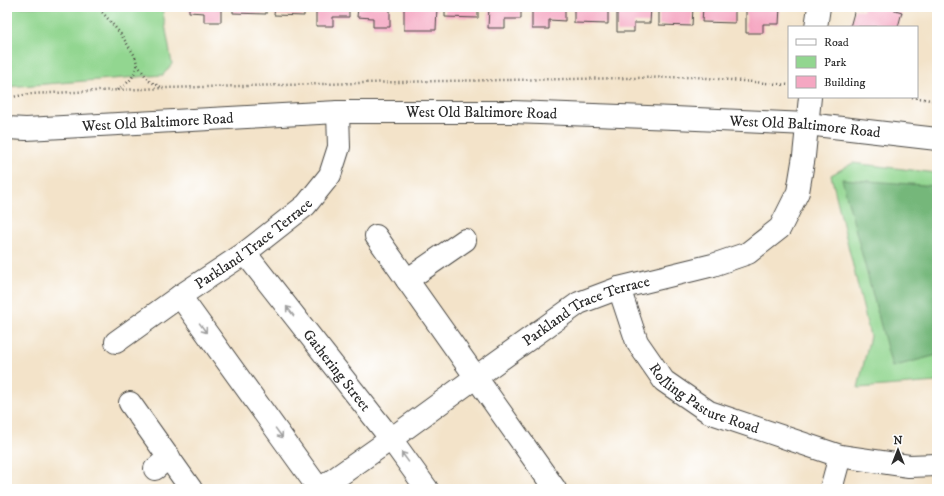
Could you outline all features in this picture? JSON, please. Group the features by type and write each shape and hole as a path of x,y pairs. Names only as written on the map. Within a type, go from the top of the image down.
{"street":[{"path":"816,26 818,7"},
{"name":"Parkland Trace Terrace","path":"320,489 579,303 619,288 713,265 748,253 780,228 798,192 804,156 810,98"},
{"name":"Parkland Trace Terrace","path":"116,342 180,296 245,253 306,206 330,175 339,147 338,112"},
{"name":"West Old Baltimore Road","path":"13,130 338,112 513,112 808,124 937,139"},
{"path":"376,236 555,489"},
{"path":"407,280 466,240"},
{"name":"Gathering Street","path":"245,253 391,439 428,489"},
{"name":"Rolling Pasture Road","path":"619,288 637,342 664,381 709,412 840,456 909,466 937,465"},
{"path":"180,296 320,489"},
{"path":"130,403 162,463 192,489"},
{"path":"831,489 840,456"}],"path":[{"path":"96,7 120,33 135,56 137,64 149,80 164,88"},
{"path":"117,90 130,81 137,64"},
{"path":"7,98 29,94 164,88 440,81 695,77 788,85"},
{"path":"918,98 937,101"}],"green space":[{"path":"7,7 162,7 172,64 163,75 7,87"},
{"path":"853,163 937,173 937,382 858,388 870,336 831,175"},
{"path":"842,179 937,186 937,355 892,367"}],"building":[{"path":"189,7 221,7 221,22 204,22 204,13 189,12"},
{"path":"233,7 266,7 266,14 233,13"},
{"path":"275,7 304,7 304,16 274,15"},
{"path":"316,7 349,7 349,17 333,17 333,26 316,26"},
{"path":"358,7 390,7 390,27 373,27 373,18 357,17"},
{"path":"404,7 437,7 436,30 404,30"},
{"path":"445,7 478,7 478,18 445,17"},
{"path":"489,7 521,7 521,19 505,19 505,28 488,28"},
{"path":"532,7 565,7 565,21 549,20 549,29 532,29"},
{"path":"574,7 608,7 608,24 574,23"},
{"path":"617,7 651,7 650,23 634,23 634,32 617,32"},
{"path":"659,7 693,7 692,26 659,25"},
{"path":"703,7 735,7 735,23 702,22"},
{"path":"746,7 780,7 779,24 763,24 763,33 746,33"},
{"path":"864,7 885,7 902,12 898,26 850,26 855,9 863,11"}]}
